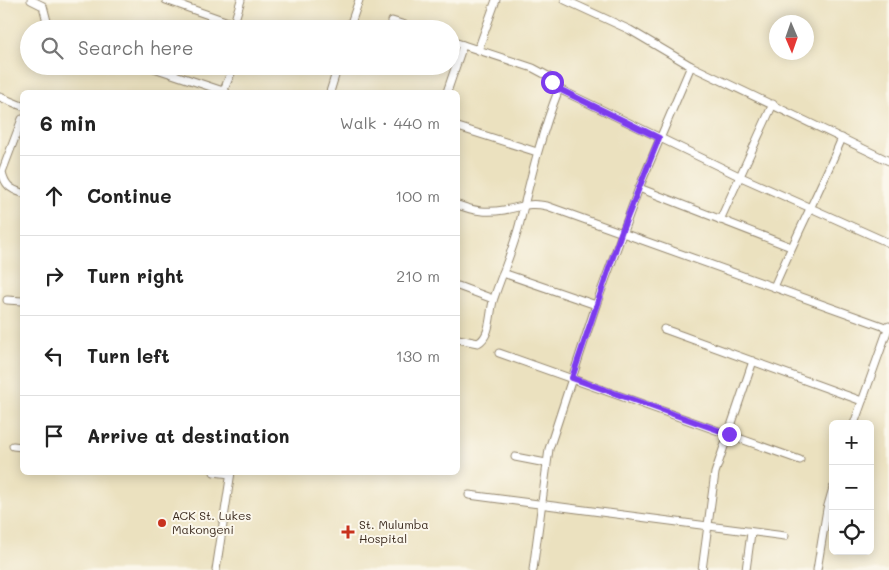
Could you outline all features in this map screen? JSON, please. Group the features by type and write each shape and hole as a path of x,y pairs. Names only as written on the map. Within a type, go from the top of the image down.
{"street":[{"path":"31,0 43,6 47,20"},
{"path":"166,0 225,20"},
{"path":"235,20 241,0"},
{"path":"352,20 358,0"},
{"path":"478,50 496,0"},
{"path":"565,0 630,30 691,66 889,160"},
{"path":"460,44 541,72 559,89 659,138 889,243"},
{"path":"460,54 463,45"},
{"path":"532,570 546,463 572,378 621,233 659,138 691,66"},
{"path":"175,75 219,90"},
{"path":"226,90 231,75"},
{"path":"331,90 335,75"},
{"path":"448,90 453,75"},
{"path":"460,340 474,344 483,341 487,333 493,300 524,204 537,152 559,89"},
{"path":"0,97 20,105"},
{"path":"720,220 773,104"},
{"path":"20,124 2,172 4,181 10,188 20,192"},
{"path":"460,128 537,152"},
{"path":"774,287 791,247 812,208 842,138"},
{"path":"639,188 791,247"},
{"path":"460,206 485,212 504,210 524,204 547,206 889,327 855,420"},
{"path":"503,273 596,305"},
{"path":"460,287 493,300"},
{"path":"7,300 20,301"},
{"path":"664,329 862,401"},
{"path":"499,353 800,460"},
{"path":"702,570 715,473 753,361"},
{"path":"13,446 20,447"},
{"path":"515,457 546,463"},
{"path":"216,570 231,475"},
{"path":"469,495 707,528 785,536"},
{"path":"817,570 829,502"},
{"path":"746,570 751,533"}],"place":[{"name":"ACK St. Lukes Makongeni","path":"162,523"},
{"name":"St. Mulumba Hospital","path":"348,532"}],"route":[{"path":"552,82 559,89 659,138 621,233 572,378 729,434"}]}
